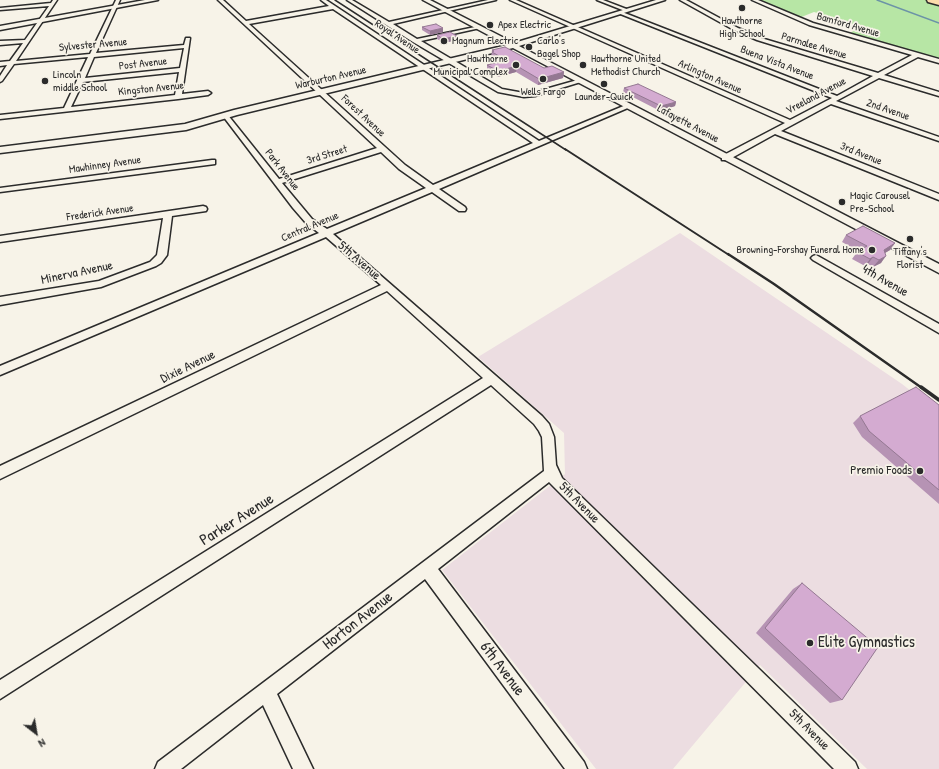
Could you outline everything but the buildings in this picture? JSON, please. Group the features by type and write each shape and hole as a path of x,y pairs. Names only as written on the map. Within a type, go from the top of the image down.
{"main road":[{"path":"931,0 939,3"}],"street":[{"path":"67,109 118,0"},
{"path":"0,28 155,0"},
{"name":"Forest Avenue","path":"220,0 409,172 462,209"},
{"name":"Royal Avenue","path":"323,0 539,144"},
{"path":"349,0 497,90 515,94 535,94 581,81"},
{"name":"Lafayette Avenue","path":"426,0 939,269"},
{"path":"388,24 448,12 494,0"},
{"name":"Arlington Avenue","path":"512,0 790,123"},
{"name":"Buena Vista Avenue","path":"599,0 623,12 834,100"},
{"name":"Warburton Avenue","path":"0,150 198,124 225,115 513,45 662,0"},
{"name":"Parmalee Avenue","path":"682,0 750,35 939,94"},
{"name":"Bamford Avenue","path":"754,0 811,24 939,61"},
{"path":"0,9 54,2"},
{"path":"0,80 54,2"},
{"path":"245,23 334,7"},
{"path":"416,41 478,27"},
{"path":"178,97 188,38"},
{"path":"0,43 28,41"},
{"name":"Sylvester Avenue","path":"0,64 187,46"},
{"name":"Vreeland Avenue","path":"725,158 917,55"},
{"name":"Post Avenue","path":"81,80 183,70"},
{"name":"Kingston Avenue","path":"0,117 208,93"},
{"name":"2nd Avenue","path":"834,100 939,139"},
{"name":"Central Avenue","path":"0,371 628,106"},
{"name":"Park Avenue","path":"225,115 303,215 326,234"},
{"name":"3rd Avenue","path":"774,131 939,197"},
{"name":"3rd Street","path":"277,182 383,149"},
{"name":"Mawhinney Avenue","path":"0,190 212,162"},
{"name":"Frederick Avenue","path":"0,240 203,210"},
{"name":"Minerva Avenue","path":"0,301 101,284 153,264 158,261 162,255 168,215"},
{"name":"5th Avenue","path":"326,234 337,241 464,356 531,413 544,428 548,437 549,465 551,473 557,482 848,769"},
{"name":"4th Avenue","path":"816,258 939,329"},
{"name":"Dixie Avenue","path":"0,474 388,286"},
{"name":"Parker Avenue","path":"0,690 492,379"},
{"name":"Horton Avenue","path":"165,769 551,473"},
{"name":"6th Avenue","path":"427,568 577,769"},
{"path":"266,691 304,769"}],"shaded area":[{"path":"680,233 902,384 939,413 939,769 867,769 760,665 673,769 596,769 442,570 565,474 564,433 478,357"}],"green space":[{"path":"760,0 928,0 939,4 939,60 848,34 861,27 814,12 799,18"}],"waterway":[{"path":"877,0 939,23"}],"railway":[{"path":"335,0 566,150"},
{"path":"565,149 729,255"},
{"path":"728,254 774,284 922,388"},
{"path":"921,387 939,400"}],"place":[{"name":"Hawthorne High School","path":"742,8"},
{"name":"Apex Electric","path":"490,25"},
{"name":"Magnum Electric","path":"444,41"},
{"name":"Carlo's Bagel Shop","path":"529,47"},
{"name":"Hawthorne Municipal Complex","path":"516,65"},
{"name":"Hawthorne United Methodist Church","path":"583,65"},
{"name":"Wells Fargo","path":"543,79"},
{"name":"Lincoln middle School","path":"45,81"},
{"name":"Launder-Quick","path":"604,84"},
{"name":"Magic Carousel Pre-School","path":"842,202"},
{"name":"Tiffany's Florist","path":"910,239"},
{"name":"Browning-Forshay Funeral Home","path":"872,250"},
{"name":"Premio Foods","path":"920,471"},
{"name":"Elite Gymnastics","path":"810,643"}]}
